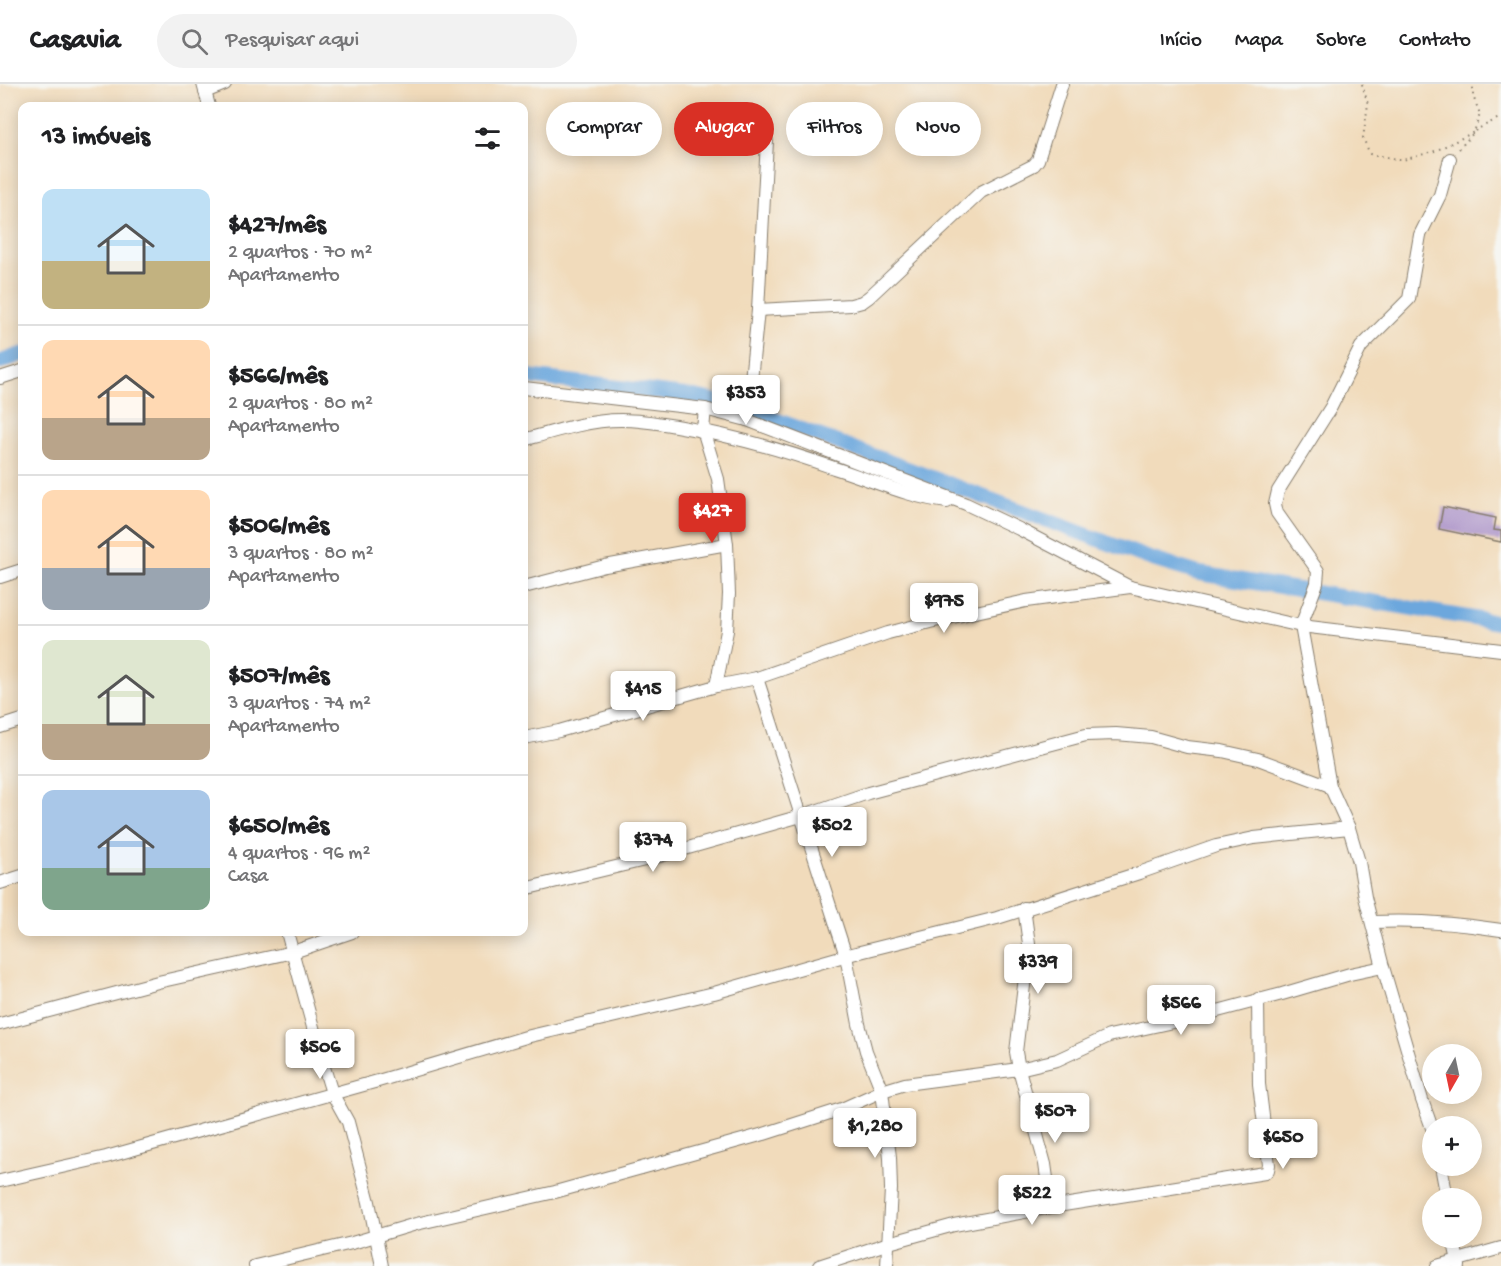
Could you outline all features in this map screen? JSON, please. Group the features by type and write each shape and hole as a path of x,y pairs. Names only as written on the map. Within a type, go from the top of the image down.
{"street":[{"path":"204,88 225,84"},
{"path":"758,310 851,305 869,297 981,192 1034,165 1062,84"},
{"path":"747,420 758,310 766,156"},
{"path":"1428,1116 1383,967 1349,828 1330,786 1301,626 1317,583 1318,571 1277,513 1275,498 1331,407 1361,347 1409,298 1420,235 1440,195 1450,159"},
{"path":"0,378 18,372"},
{"path":"528,387 705,409 747,420 966,504 1130,587 1301,626 1501,650"},
{"path":"705,409 703,430 718,479 728,544 727,631 716,686"},
{"path":"528,439 583,425 613,421 644,422 703,430 811,460 923,499 966,504"},
{"path":"528,586 605,566 728,544"},
{"path":"0,577 18,571"},
{"path":"528,737 559,731 716,686 757,678 888,633 930,622 1026,601 1130,587"},
{"path":"757,678 846,956 858,1024 882,1091 890,1157 891,1189 886,1266"},
{"path":"0,727 18,721"},
{"path":"528,888 649,859 801,816 868,792 1086,735 1116,734 1151,737 1187,747 1240,755 1258,759 1330,786"},
{"path":"0,1181 106,1157 526,1037 714,993 846,956 997,918 1216,846 1254,838 1349,828"},
{"path":"0,883 18,877"},
{"path":"1024,908 1029,944 1016,1052 1045,1164 1051,1207"},
{"path":"1372,922 1405,920 1457,923 1501,930"},
{"path":"288,936 332,1093 348,1122 382,1266"},
{"path":"0,1024 158,982 293,952 340,936"},
{"path":"255,1266 486,1207 555,1192 764,1134 905,1084 1019,1069 1058,1060 1109,1036 1191,1018 1383,967"},
{"path":"819,1266 954,1225 1265,1173 1268,1170 1259,1084 1258,999"},
{"path":"1455,1248 1458,1263"},
{"path":"1437,1266 1458,1263 1501,1248"}],"path":[{"path":"1362,84 1368,104 1363,138 1370,154 1403,160 1435,151 1501,117"},
{"path":"1450,159 1474,132 1480,114 1473,96 1473,84"}],"building":[{"path":"1443,507 1496,518 1494,530 1501,531 1501,542 1439,529"}],"waterway":[{"path":"0,362 18,355"},
{"path":"528,376 697,397 739,406 1151,559 1197,573 1501,623"}]}
